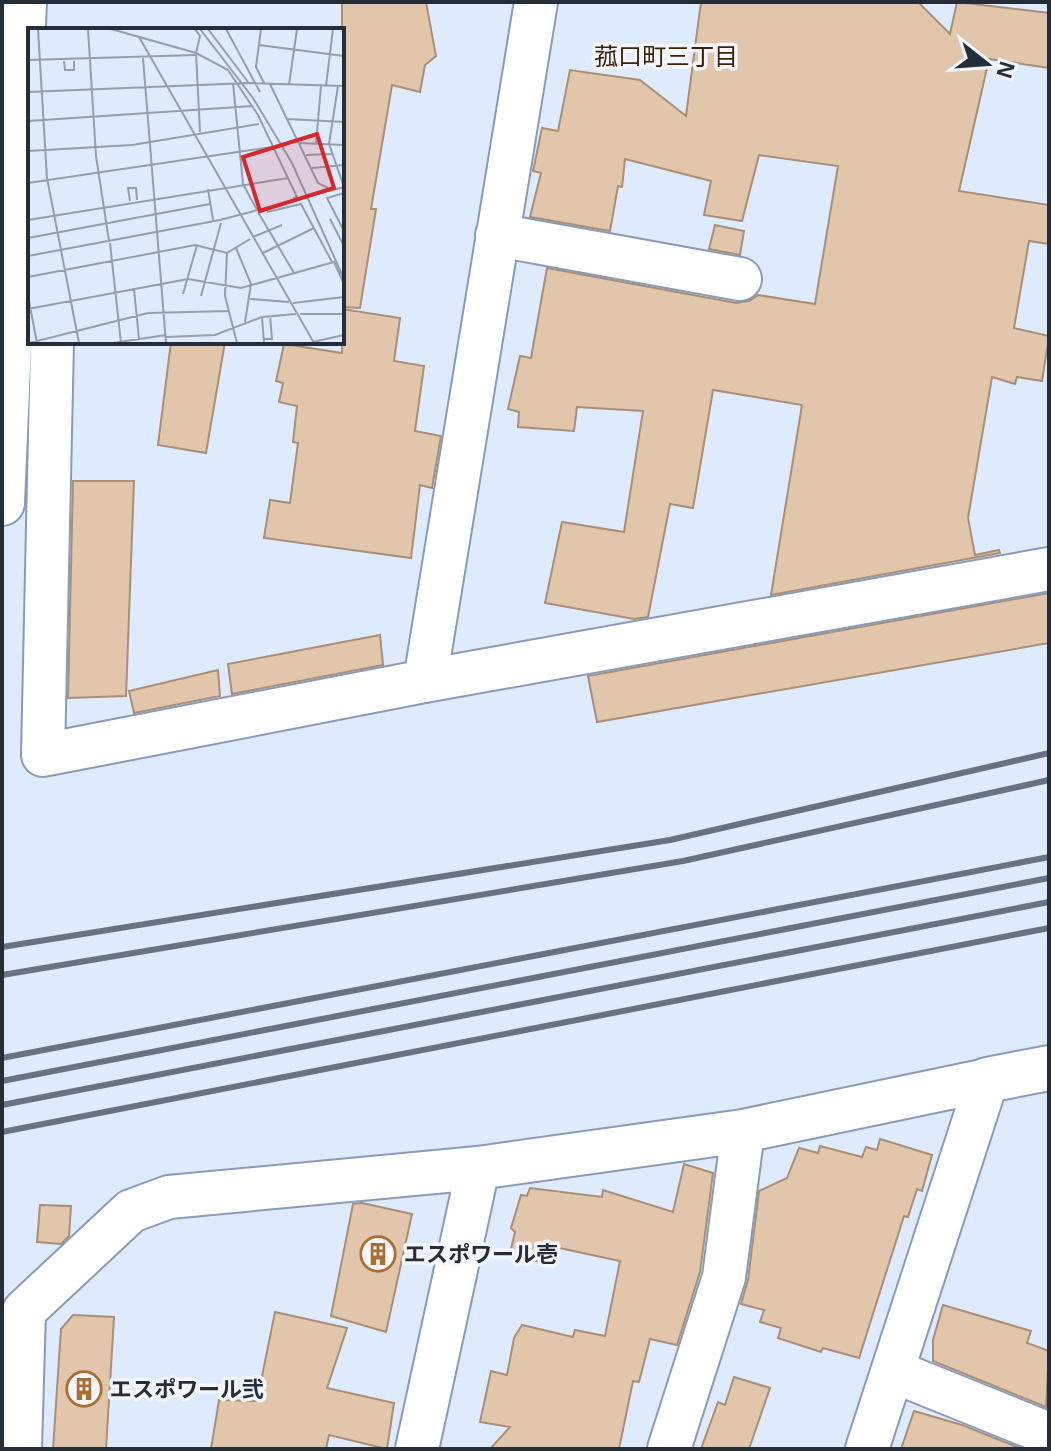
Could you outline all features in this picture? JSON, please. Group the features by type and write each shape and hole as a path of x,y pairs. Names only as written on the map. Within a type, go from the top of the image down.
{"main road":[{"path":"2,503 24,126 24,2"},
{"path":"987,1080 1049,1068"}],"street":[{"path":"425,681 536,2"},
{"path":"497,235 740,279"},
{"path":"52,344 43,755 425,681 1049,569"},
{"path":"20,1449 24,1311 131,1211 169,1197 478,1168 743,1131 987,1080 867,1449"},
{"path":"669,1449 724,1277 743,1131"},
{"path":"417,1449 478,1168"},
{"path":"893,1371 1049,1434"}],"building":[{"path":"342,2 426,2 436,56 425,65 420,92 392,85 371,209 376,209 360,308 344,307"},
{"path":"701,2 918,2 950,34 957,2 1049,13 1049,68 989,59 959,191 1049,205 1049,244 1029,241 1014,328 1049,336 1042,381 1017,377 1015,384 992,377 968,518 975,555 999,550 1000,553 771,595 802,405 713,390 693,508 670,504 648,617 634,619 545,603 562,522 624,532 643,411 577,407 574,431 518,427 519,412 508,409 520,356 531,358 547,268 736,303 749,301 758,295 815,304 838,166 759,155 742,221 704,215 711,181 625,159 622,187 618,186 610,231 530,217 541,173 533,171 542,128 558,131 570,70 640,80 686,116"},
{"path":"715,225 744,231 740,255 709,249"},
{"path":"344,309 400,318 394,361 424,366 415,431 441,436 432,488 420,485 411,558 264,538 270,500 290,503 298,443 293,442 297,406 279,402 283,383 276,381 284,344 342,353"},
{"path":"171,344 225,344 206,453 158,445"},
{"path":"73,481 134,481 126,696 68,698"},
{"path":"1049,593 1049,643 597,722 588,676"},
{"path":"380,635 383,665 232,694 228,664"},
{"path":"218,670 220,696 134,713 129,691"},
{"path":"880,1139 932,1155 922,1191 917,1189 908,1217 904,1216 859,1358 823,1348 821,1352 778,1338 781,1328 760,1322 764,1310 741,1304 748,1280 759,1191 787,1178 799,1148 818,1153 820,1146 862,1157 866,1147 877,1150"},
{"path":"684,1164 713,1173 700,1272 677,1345 650,1339 639,1382 633,1381 619,1449 490,1449 510,1427 480,1422 491,1371 507,1375 514,1338 522,1325 573,1337 575,1330 605,1336 620,1261 550,1246 546,1264 510,1253 515,1232 511,1228 521,1195 527,1196 530,1188 602,1197 603,1190 673,1212"},
{"name":"エスポワール壱","path":"362,1203 412,1214 386,1332 331,1316 353,1204"},
{"path":"40,1205 71,1206 69,1236 61,1244 37,1242"},
{"path":"943,1305 1031,1331 1027,1343 1049,1351 1046,1407 933,1361 933,1340"},
{"path":"275,1312 347,1328 327,1388 394,1403 387,1449 329,1435 326,1449 211,1449 219,1400 257,1401"},
{"name":"エスポワール弐","path":"73,1315 114,1317 106,1449 53,1449 61,1329"},
{"path":"734,1377 770,1388 749,1449 701,1449 718,1402 725,1405"},
{"path":"914,1411 962,1425 1022,1449 901,1449"}],"railway":[{"path":"2,947 670,840 1049,753"},
{"path":"2,975 683,861 1049,780"},
{"path":"2,1058 1049,857"},
{"path":"2,1081 1049,878"},
{"path":"2,1105 1049,902"},
{"path":"2,1132 1049,928"}],"place":[{"name":"エスポワール壱","path":"378,1254"},
{"name":"エスポワール弐","path":"84,1389"}],"district":[{"name":"菰口町三丁目","path":"666,57"}]}
